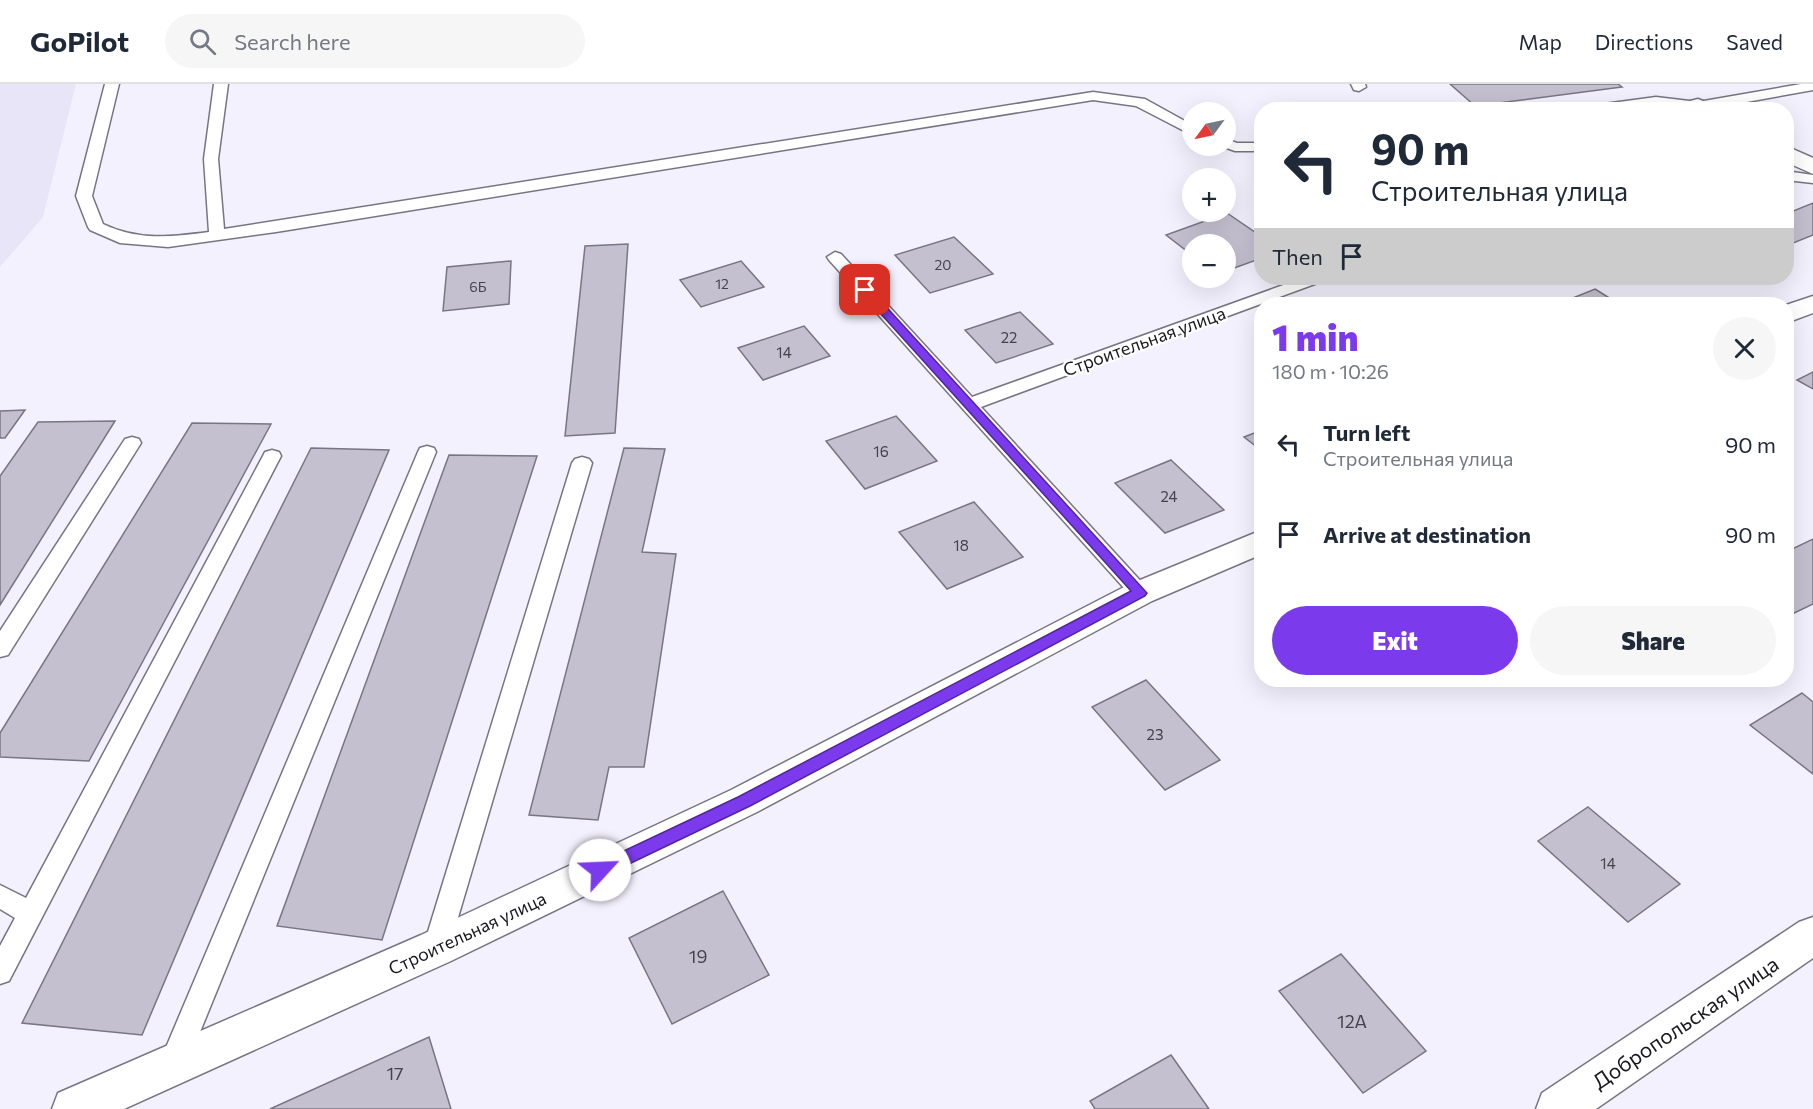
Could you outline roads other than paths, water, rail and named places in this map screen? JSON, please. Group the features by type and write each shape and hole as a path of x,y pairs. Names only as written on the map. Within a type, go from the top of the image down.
{"street":[{"path":"1794,157 1813,167"},
{"path":"1794,312 1813,304"},
{"name":"Строительная улица","path":"74,1109 436,948 744,801 1140,593 1254,544"},
{"name":"Добропольская улица","path":"1557,1109 1813,935"}],"lane":[{"path":"112,84 84,196 96,227 120,238 168,242 1094,96 1140,102 1182,125"},
{"path":"217,235 211,159 221,84"},
{"path":"1728,102 1813,86"},
{"path":"1649,102 1664,102"},
{"path":"1236,147 1254,147"},
{"path":"1794,176 1813,179"},
{"path":"835,257 971,404 1140,593"},
{"name":"Строительная улица","path":"1265,297 1298,285"},
{"name":"Строительная улица","path":"971,404 1254,301"},
{"path":"0,649 132,443"},
{"path":"171,1067 427,452"},
{"path":"0,972 272,456"},
{"path":"436,948 582,463"},
{"path":"0,896 31,914"}]}
